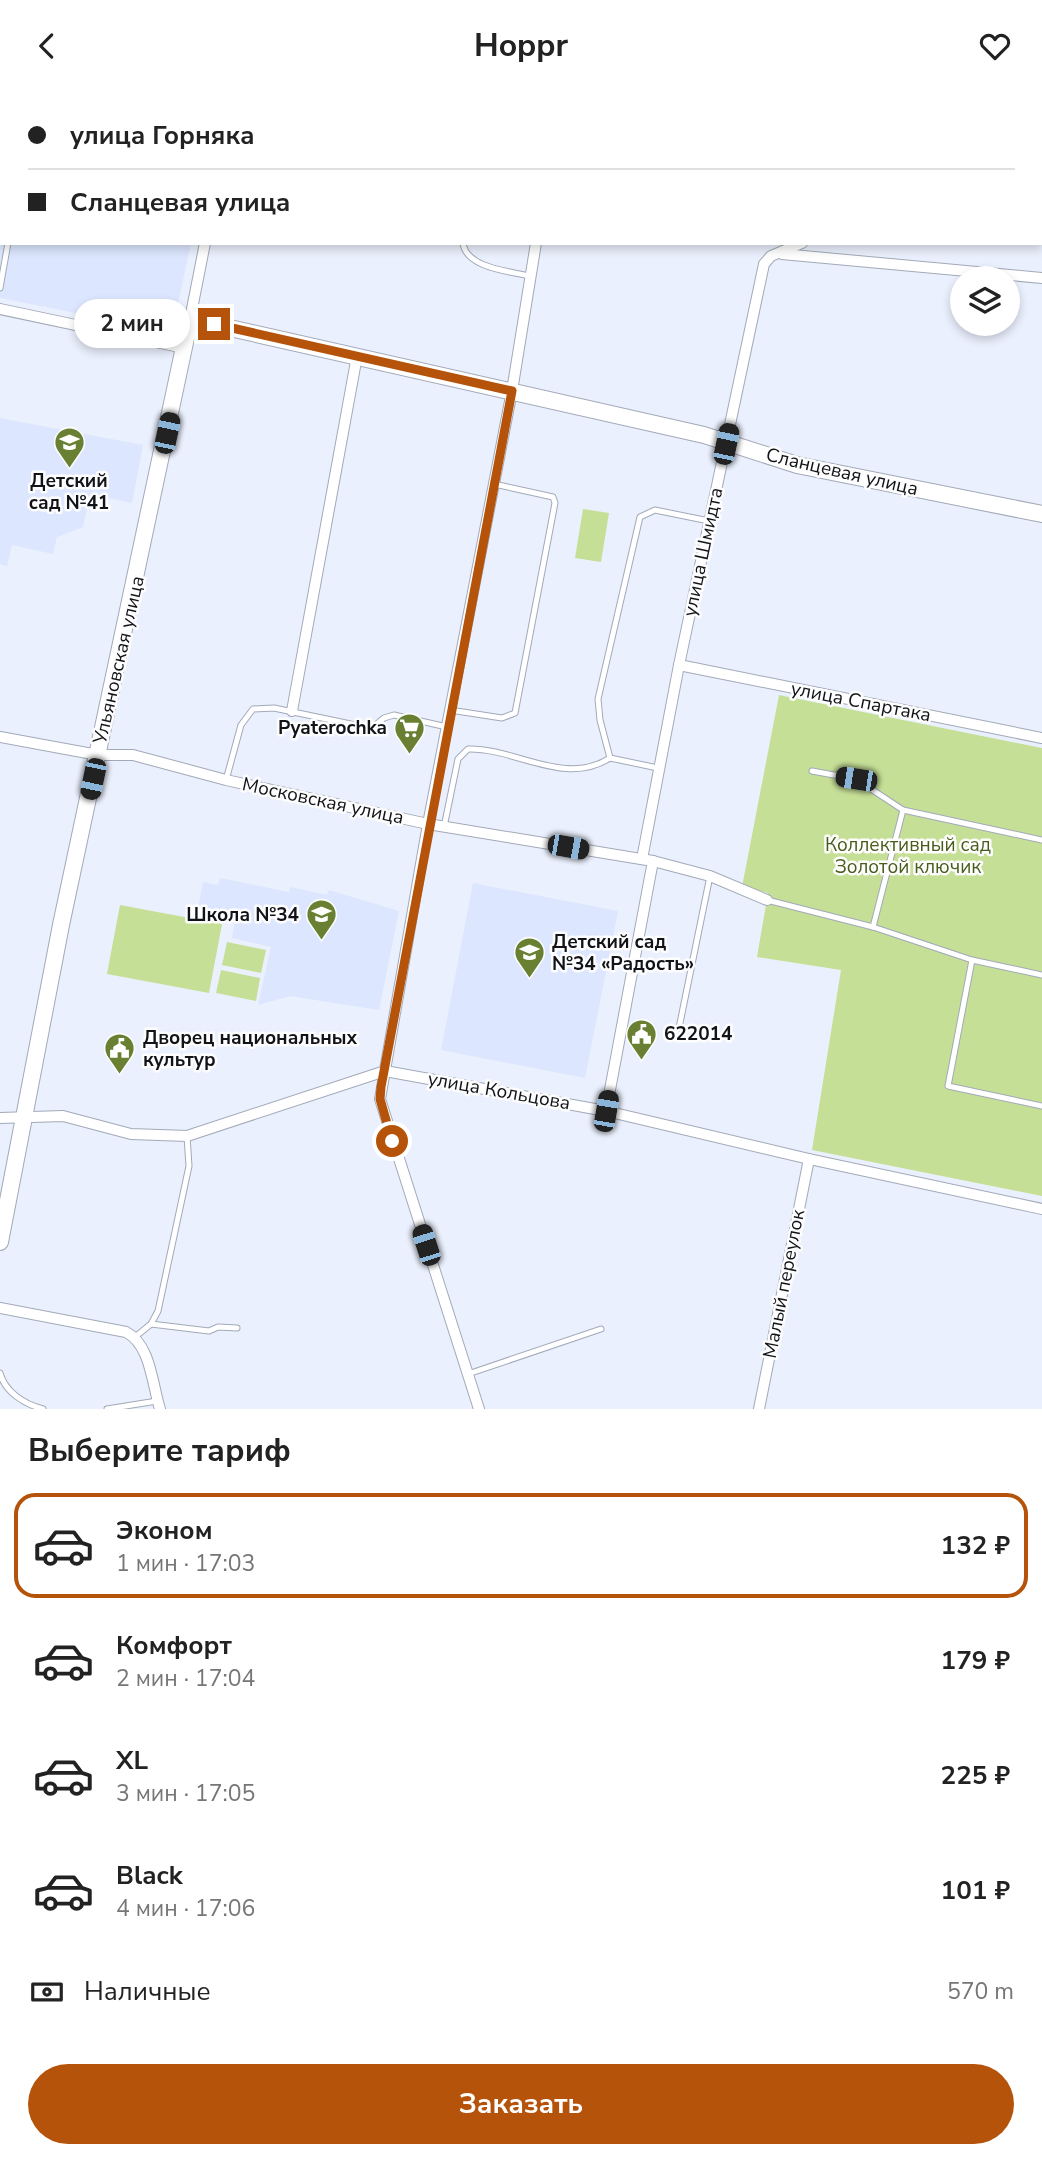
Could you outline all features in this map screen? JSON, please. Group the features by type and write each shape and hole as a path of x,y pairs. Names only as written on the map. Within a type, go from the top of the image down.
{"main road":[{"name":"Ульяновская улица","path":"0,1242 61,925 190,319"},
{"name":"Сланцевая улица","path":"190,319 704,435 797,465 1042,513"}],"street":[{"name":"Ульяновская улица","path":"190,319 205,245"},
{"path":"479,1409 380,1099 428,824 512,391 529,277 537,245"},
{"path":"779,254 798,245"},
{"path":"779,254 832,256 1042,278"},
{"name":"улица Шмидта","path":"606,1111 659,769 679,665 764,264 779,254"},
{"path":"0,309 184,348"},
{"path":"292,711 357,356"},
{"name":"улица Спартака","path":"679,665 1042,738"},
{"name":"Московская улица","path":"0,737 98,755 133,755 226,781 428,824 647,860 710,876 767,899"},
{"name":"улица Кольцова","path":"0,1118 63,1116 155,1137 187,1136 385,1071 606,1111 809,1159 1042,1209"},
{"name":"Малый переулок","path":"759,1409 809,1159"},
{"path":"0,1308 126,1332 135,1337 144,1352 159,1405"}],"lane":[{"path":"0,288 9,245"},
{"path":"463,245 464,252 472,260 529,277"},
{"path":"450,710 502,718 512,716 517,709 525,672 555,502 553,497 543,493 494,484"},
{"path":"610,758 600,720 598,699 640,517 655,510 709,521"},
{"path":"226,781 246,713 261,707 372,728 384,717 394,715 447,727"},
{"path":"444,827 458,759 468,749 574,770 594,768 610,758 659,769"},
{"path":"812,771 856,779 904,810 1042,840"},
{"path":"873,927 904,810"},
{"path":"679,1028 710,876"},
{"path":"767,899 873,927 972,960 1042,975"},
{"path":"972,960 948,1086 1042,1106"},
{"path":"135,1337 151,1324 158,1311 189,1166 187,1136"},
{"path":"151,1324 209,1331 218,1327 237,1328"},
{"path":"468,1374 601,1329"},
{"path":"0,1373 9,1391 41,1409"},
{"path":"107,1409 159,1405"}],"shaded area":[{"path":"0,245 191,245 172,332 0,298"},
{"name":"Детский сад №41","path":"0,418 143,445 132,503 90,494 83,527 57,537 53,554 12,545 7,566 0,564"},
{"name":"Школа №34","path":"220,878 289,892 290,887 327,895 329,890 399,911 379,1010 290,996 258,1005 271,947 232,938 236,917 198,908 203,882 218,885"},
{"name":"Детский сад №34 «Радость»","path":"473,883 618,911 585,1078 441,1050"}],"green space":[{"path":"583,509 609,513 601,562 575,558"},
{"name":"Коллективный сад Золотой ключик","path":"779,695 1042,748 1042,1196 812,1150 841,970 757,957 768,893 742,887"},
{"path":"120,905 222,924 209,993 107,974"},
{"path":"227,942 266,950 261,973 222,965"},
{"path":"221,970 260,978 256,1001 216,993"}],"place":[{"name":"Детский сад №41","path":"69,469"},
{"name":"Pyaterochka","path":"410,755"},
{"name":"Школа №34","path":"322,942"},
{"name":"Детский сад №34 «Радость»","path":"529,980"},
{"name":"622014","path":"641,1061"},
{"name":"Дворец национальных культур","path":"120,1076"}],"route":[{"path":"214,324 512,391 428,824 381,1087 380,1099 392,1141"}]}
